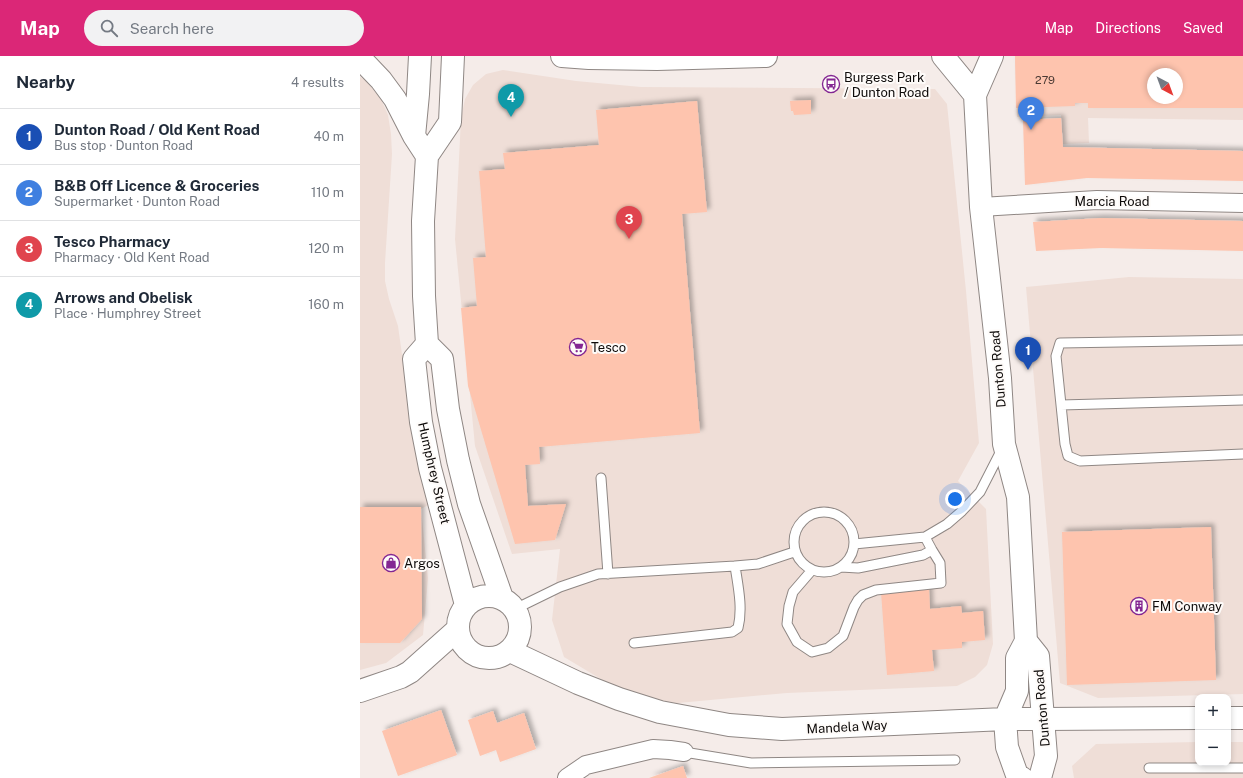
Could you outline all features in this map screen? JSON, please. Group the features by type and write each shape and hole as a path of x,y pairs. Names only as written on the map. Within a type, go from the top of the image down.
{"main road":[{"path":"414,136 420,56"},
{"path":"427,344 424,296 423,221 427,156 450,122 453,56"},
{"path":"562,56 657,59 766,56"},
{"path":"944,56 975,95"},
{"name":"Dunton Road","path":"992,56 975,95 981,207 1000,378 1004,444 1018,497 1026,642 1016,658 1017,691 1005,720 1007,747 1017,775 1022,778"},
{"path":"360,58 381,80 395,99 414,136 427,156"},
{"name":"Humphrey Street","path":"466,605 430,468 421,422 414,360 427,344 442,359 448,409 469,504 508,603"},
{"path":"483,596 508,603 519,619 520,630 517,642 510,651 500,657 488,659 477,657 467,650 460,641 457,630 459,616 466,605 483,596"},
{"path":"360,691 401,677 410,672 457,630"},
{"name":"Dunton Road","path":"1026,642 1038,656 1046,756 1040,778"},
{"name":"Mandela Way","path":"510,651 578,683 619,699 660,712 729,726 782,729 1005,720 1195,718"},
{"path":"1231,718 1243,718"}],"street":[{"name":"Marcia Road","path":"981,207 1097,200 1243,203"},
{"path":"567,778 586,765 653,749 684,752"}],"lane":[{"path":"1243,340 1060,343 1056,356 1065,444 1068,456 1080,461 1243,454"},
{"path":"1061,405 1243,400"},
{"path":"854,544 925,536 947,524 980,492 1004,444"},
{"path":"601,478 608,574"},
{"path":"828,512 838,515 846,522 853,532 854,544 850,557 841,567 832,571 821,572 812,570 803,564 794,552 796,531 802,522 810,515 828,512"},
{"path":"812,570 793,592 789,606 787,624 797,642 812,652 828,648 843,636 854,607 863,595 876,590 940,583 940,563 925,536"},
{"path":"841,567 858,568 880,564 923,555 932,550"},
{"path":"508,603 598,574 758,564 794,552"},
{"path":"634,643 732,632 738,628 740,621 736,566"},
{"path":"684,752 751,763 955,760"},
{"path":"1149,768 1243,768"}],"shaded area":[{"path":"1015,56 1243,56 1243,120 1088,118 1089,143 1063,144 1061,115 1017,117"},
{"path":"503,70 576,81 641,87 935,89 947,104 966,291 979,443 958,481 986,509 993,644 987,665 975,677 957,686 787,693 646,706 564,657 552,620 560,549 512,554 475,446 455,239 461,118 465,99 473,85 486,74"},
{"path":"360,77 365,80 381,99 388,115 391,134 392,154 385,281 398,326 416,454 428,505 421,509 428,578 423,635 386,663 360,670"},
{"path":"1129,277 1243,279 1243,694 1195,694 1195,695 1098,698 1060,683 1026,287"},
{"path":"1195,742 1195,766 1231,766 1231,742 1243,742 1243,778 1074,778 1072,766 1096,744"}],"building":[{"path":"1015,56 1243,56 1243,108 1088,108 1088,103 1075,103 1075,106 1016,108"},
{"path":"811,100 811,114 794,115 793,111 791,111 790,101"},
{"name":"Tesco","path":"697,101 707,212 682,214 700,433 539,447 540,464 525,465 528,506 566,504 555,540 515,544 468,386 461,308 477,306 473,258 486,257 479,171 505,169 503,153 599,145 596,110"},
{"path":"1061,118 1063,147 1243,151 1243,181 1087,178 1025,185 1023,120"},
{"path":"1101,218 1243,221 1243,251 1101,248 1036,251 1033,222"},
{"name":"Argos","path":"360,507 421,507 422,619 400,643 360,643"},
{"name":"FM Conway","path":"1211,527 1216,680 1067,685 1062,532"},
{"path":"929,589 930,609 961,606 962,613 983,611 985,640 962,642 962,648 932,650 934,671 887,675 881,592"},
{"path":"441,710 457,755 398,776 382,731"},
{"path":"493,711 497,723 524,713 536,749 500,762 496,750 480,756 468,720"},
{"path":"683,766 687,778 649,778"}],"place":[{"name":"Burgess Park / Dunton Road","path":"831,84"},
{"name":"Arrows and Obelisk","path":"511,117"},
{"name":"B&B Off Licence & Groceries","path":"1031,130"},
{"name":"Tesco Pharmacy","path":"629,239"},
{"name":"Tesco","path":"578,347"},
{"name":"Dunton Road / Old Kent Road","path":"1028,370"},
{"name":"Argos","path":"391,563"},
{"name":"FM Conway","path":"1139,606"}]}
